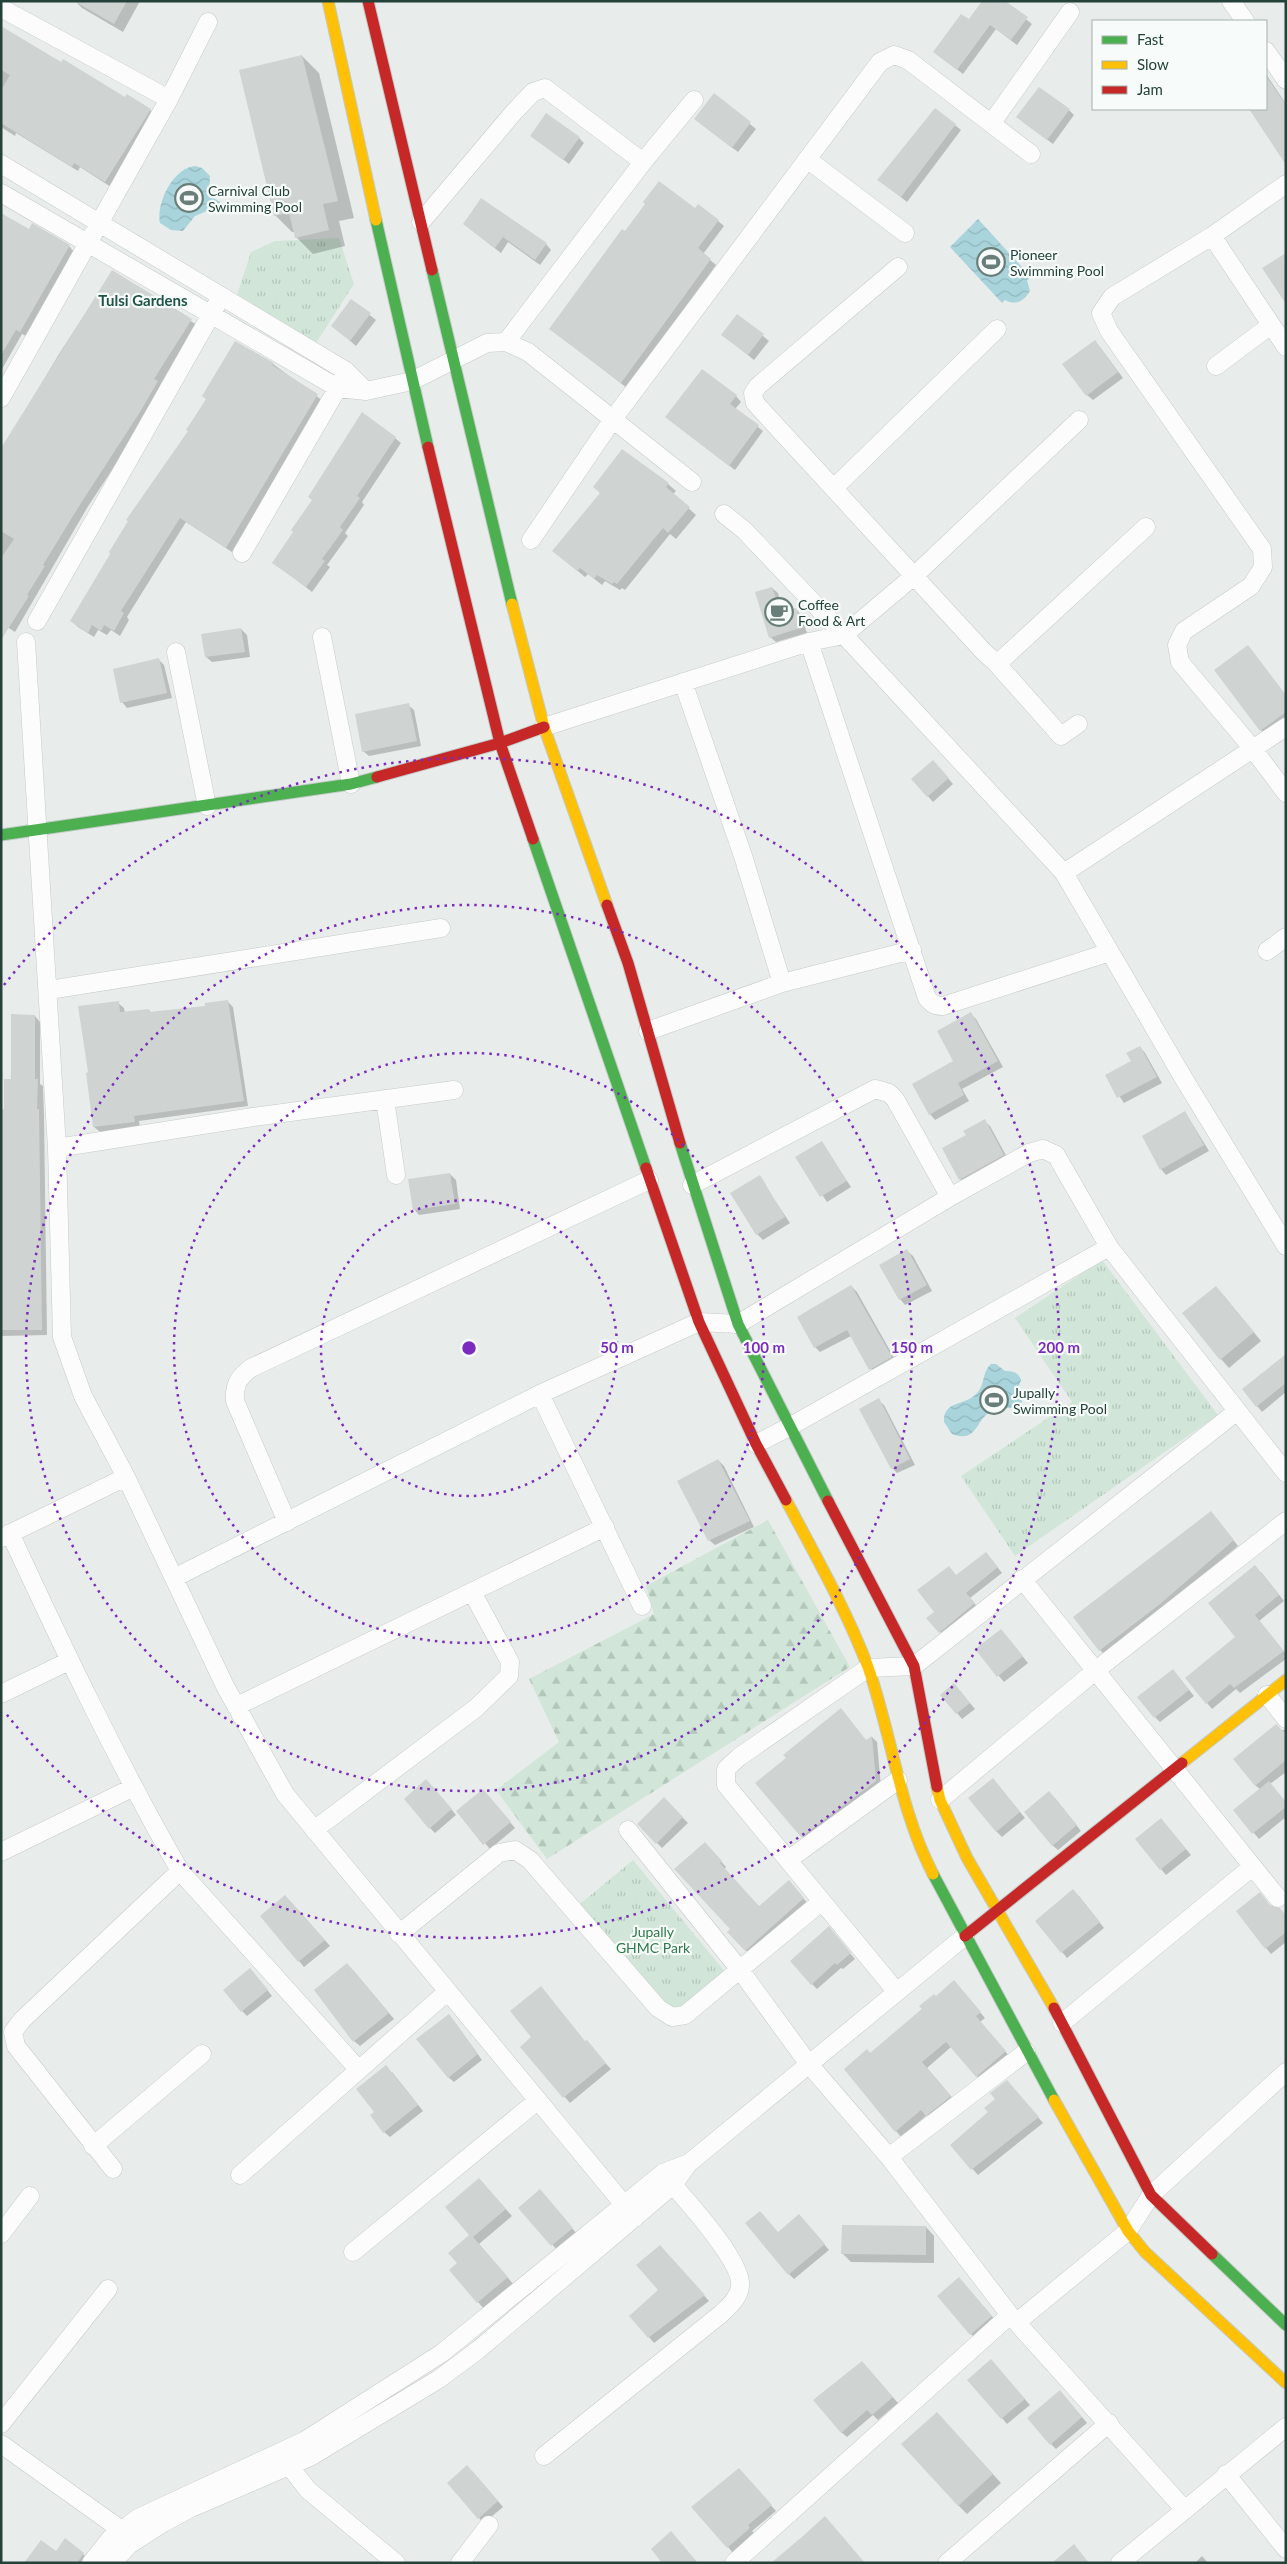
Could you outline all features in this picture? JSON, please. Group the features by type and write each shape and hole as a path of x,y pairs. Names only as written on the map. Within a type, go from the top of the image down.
{"street":[{"path":"328,1 412,380 500,743 699,1322 756,1444 842,1604 868,1668 912,1828 965,1936 1026,2052 1128,2231 1145,2252 1286,2383"},
{"path":"368,1 421,222 452,362 544,727 628,963 692,1185 738,1324 789,1427 914,1666 940,1800 967,1858 1062,2023 1151,2195 1286,2325"},
{"path":"1231,1 1244,20"},
{"path":"1,8 169,99"},
{"path":"990,124 1070,12"},
{"path":"1,398 169,99 208,22"},
{"path":"1267,52 1286,80"},
{"path":"530,540 613,419 880,62 894,54 908,60 1031,154"},
{"path":"421,222 514,112 534,92 545,88 643,162"},
{"path":"506,342 643,162 694,100"},
{"path":"807,159 905,233"},
{"path":"1,164 346,371 366,391"},
{"path":"1286,184 1212,236 1112,297 1101,313 1109,331 1262,548 1263,567 1251,586 1184,631 1177,644 1180,662 1253,749 1286,793"},
{"path":"1,193 338,388 366,391 412,380 488,343 506,342 528,352 692,482"},
{"path":"1212,236 1286,347"},
{"path":"898,267 758,386 753,393 755,403 997,664 1061,736 1078,724"},
{"path":"37,621 222,297"},
{"path":"1216,366 1271,325"},
{"path":"834,488 997,329"},
{"path":"242,554 346,371"},
{"path":"1,835 351,784 500,743 808,642 844,635 915,575 1079,420"},
{"path":"724,514 744,530 844,635 1064,873 1188,1088 1286,1246"},
{"path":"997,664 1146,527"},
{"path":"322,636 351,784"},
{"path":"26,642 57,1148 62,1337 83,1396 126,1477 237,1706 284,1794 630,2212"},
{"path":"808,642 927,998 937,1006 1110,952"},
{"path":"176,652 207,806"},
{"path":"682,682 743,856 782,982"},
{"path":"1064,873 1286,727"},
{"path":"48,990 441,928"},
{"path":"1267,951 1286,937"},
{"path":"648,1031 782,982 912,950"},
{"path":"692,1185 875,1089 889,1094 896,1099 950,1197"},
{"path":"57,1148 253,1117 454,1090"},
{"path":"385,1099 396,1175"},
{"path":"174,1578 540,1394 699,1322 738,1324 950,1197 1029,1153 1047,1149 1063,1164 1109,1247 1236,1412 1286,1473"},
{"path":"288,1522 235,1401 234,1389 240,1377 250,1368 649,1180"},
{"path":"756,1444 1109,1247"},
{"path":"540,1394 642,1606"},
{"path":"896,1992 726,1785 726,1769 739,1757 868,1668 914,1666 1236,1412"},
{"path":"126,1477 6,1535 132,1788 180,1871 358,2069"},
{"path":"940,1800 1095,1671 1286,1521"},
{"path":"237,1706 605,1527"},
{"path":"1022,1579 1278,1898"},
{"path":"314,1830 476,1708 509,1676 510,1662 472,1592"},
{"path":"1,1694 69,1661"},
{"path":"112,2563 130,2545 191,2508 284,2460 442,2353 630,2212 808,2063 997,1909 1286,1680"},
{"path":"1267,1695 1286,1719"},
{"path":"788,1860 898,1780"},
{"path":"1,1852 132,1788"},
{"path":"628,1830 740,1970 808,2063 888,2157 1014,2319 1185,2510"},
{"path":"399,1934 499,1853 515,1850 530,1860 658,2008 672,2017 685,2015 821,1902"},
{"path":"1062,2023 1252,1867"},
{"path":"113,2169 16,2046 13,2032 22,2020 180,1871"},
{"path":"240,2175 447,1992"},
{"path":"888,2157 1026,2052"},
{"path":"93,2146 202,2054"},
{"path":"734,2563 1014,2319 1128,2231 1151,2195 1283,2081"},
{"path":"353,2252 538,2101"},
{"path":"544,2456 721,2314 738,2296 741,2285 738,2272 723,2245 668,2179"},
{"path":"1,2234 30,2196"},
{"path":"1,2424 108,2289"},
{"path":"947,2563 1109,2423"},
{"path":"1120,2563 1226,2474 1286,2427"},
{"path":"1,2444 120,2529 130,2545"},
{"path":"97,2561 120,2529 138,2518 201,2487 284,2460"},
{"path":"284,2460 308,2490 396,2563"},
{"path":"1226,2474 1286,2549"},
{"path":"460,2563 490,2525"}],"green space":[{"path":"339,238 354,284 316,343 236,298 251,252 275,241"},
{"path":"1102,1260 1218,1415 1015,1556 961,1476 1072,1402 1015,1318"},
{"path":"768,1520 850,1667 547,1859 496,1790 559,1742 529,1679 654,1614 646,1586"},
{"name":"Jupally GHMC Park","path":"633,1860 726,1973 673,2017 580,1904"}],"water":[{"name":"Carnival Club Swimming Pool","path":"195,166 202,168 210,176 209,195 220,202 221,205 195,216 183,231 171,230 160,223 159,215 164,197 173,180 180,173 187,168"},
{"name":"Pioneer Swimming Pool","path":"978,219 1031,277 1027,280 1030,291 1019,302 1013,303 1005,300 1002,303 950,247"},
{"name":"Jupally Swimming Pool","path":"991,1364 996,1364 1005,1371 1018,1375 1021,1380 1018,1388 1022,1396 1022,1402 1019,1405 992,1411 967,1436 952,1434 944,1422 947,1410 975,1395 981,1388 986,1371"}],"building":[{"path":"74,1 127,1 114,24"},
{"path":"982,1 1005,1 1028,17 1011,40 990,25 957,70 933,52 961,14 969,19"},
{"path":"1,26 61,62 63,59 125,97 127,94 151,109 105,182 74,163 72,167 1,123 1,90 10,75 1,70"},
{"path":"302,55 338,201 323,204 329,230 295,238 289,213 274,216 239,70"},
{"path":"1267,77 1286,105 1286,165 1250,110 1267,110"},
{"path":"1039,87 1070,109 1047,140 1016,117"},
{"path":"714,93 751,122 732,148 694,119"},
{"path":"935,108 956,124 901,197 877,180"},
{"path":"546,113 580,137 563,160 530,136"},
{"path":"659,181 695,208 698,204 719,220 698,248 711,259 621,383 549,329 622,229 625,231"},
{"path":"481,198 547,243 535,260 503,237 495,248 463,224"},
{"path":"1,213 29,229 32,223 70,245 20,332 16,330 1,355"},
{"path":"1286,253 1286,304 1262,268"},
{"path":"112,270 192,319 154,379 158,381 140,412 43,565 45,566 27,595 29,596 1,640 1,558 14,539 1,531 1,448"},
{"path":"351,299 371,313 350,341 331,326"},
{"path":"737,314 764,334 748,355 721,335"},
{"path":"1095,340 1118,372 1086,396 1062,364"},
{"path":"235,341 274,363 272,365 318,394 226,548 180,518 121,611 124,613 114,631 104,625 101,631 92,625 88,633 70,621 110,554 109,552 128,521 126,520 188,431 186,430 206,399 202,396"},
{"path":"702,369 737,395 730,404 759,425 729,466 665,417"},
{"path":"362,412 396,437 357,496 360,498 340,527 343,530 322,559 325,561 306,587 272,563 293,532 291,530 312,500 308,497"},
{"path":"622,449 669,483 666,487 690,507 668,533 663,528 617,584 614,582 612,584 597,575 594,579 580,568 577,571 552,551 600,493 593,487"},
{"path":"772,587 778,603 785,601 788,610 796,608 803,627 769,638 755,592"},
{"path":"241,628 245,652 205,657 201,634"},
{"path":"1248,645 1286,695 1286,712 1260,731 1214,670"},
{"path":"159,658 167,693 120,703 113,669"},
{"path":"409,703 417,741 362,752 355,714"},
{"path":"933,760 949,778 927,797 911,779"},
{"path":"228,1000 244,1101 134,1116 135,1122 93,1127 86,1073 88,1072 78,1006 119,1001 120,1012 149,1009 149,1012 205,1006 205,1003"},
{"path":"971,1012 998,1061 958,1083 964,1095 929,1115 912,1084 953,1061 937,1031"},
{"path":"11,1014 35,1015 35,1079 38,1079 37,1109 39,1109 42,1330 1,1330 2,1109 4,1109 4,1079 11,1079"},
{"path":"1140,1046 1157,1077 1117,1098 1105,1075 1131,1061 1126,1053"},
{"path":"1185,1111 1204,1145 1160,1170 1142,1136"},
{"path":"985,1119 1004,1155 959,1180 942,1148 966,1135 963,1131"},
{"path":"822,1141 847,1181 820,1197 795,1157"},
{"path":"450,1173 455,1204 413,1210 408,1179"},
{"path":"760,1175 785,1217 756,1235 730,1193"},
{"path":"907,1249 927,1285 899,1300 879,1265"},
{"path":"851,1285 892,1357 869,1370 847,1330 814,1348 797,1317"},
{"path":"1216,1286 1254,1332 1220,1360 1182,1313"},
{"path":"1286,1354 1286,1383 1256,1407 1242,1389"},
{"path":"879,1398 910,1459 891,1469 859,1409"},
{"path":"718,1459 750,1521 708,1541 677,1481"},
{"path":"1211,1511 1234,1540 1160,1604 1099,1651 1073,1617"},
{"path":"986,1552 998,1567 966,1593 975,1603 939,1633 926,1618 934,1612 917,1590 949,1566 956,1575"},
{"path":"1255,1565 1279,1595 1255,1615 1284,1651 1234,1688 1230,1684 1206,1704 1185,1678 1235,1637 1208,1603"},
{"path":"1001,1629 1023,1656 997,1677 975,1649"},
{"path":"1173,1669 1189,1690 1154,1718 1137,1697"},
{"path":"954,1683 970,1703 956,1714 940,1695"},
{"path":"841,1708 866,1740 872,1736 876,1781 801,1837 755,1783 786,1758 783,1755"},
{"path":"1276,1724 1286,1734 1286,1760 1255,1786 1233,1759"},
{"path":"993,1778 1020,1812 996,1832 968,1798"},
{"path":"426,1779 452,1809 429,1829 404,1799"},
{"path":"1269,1781 1286,1802 1286,1807 1252,1834 1233,1810"},
{"path":"483,1789 511,1822 483,1845 456,1811"},
{"path":"1049,1791 1077,1825 1052,1846 1024,1812"},
{"path":"664,1797 683,1817 656,1844 637,1824"},
{"path":"1161,1818 1186,1849 1160,1870 1135,1839"},
{"path":"705,1842 722,1861 720,1863 759,1906 789,1880 804,1898 745,1951 727,1932 730,1929 674,1869"},
{"path":"1073,1889 1100,1922 1061,1953 1035,1921"},
{"path":"1260,1892 1270,1905 1280,1908 1286,1915 1286,1932 1265,1949 1236,1911"},
{"path":"285,1895 325,1940 298,1962 260,1916"},
{"path":"829,1926 851,1953 837,1965 835,1963 811,1985 790,1961"},
{"path":"347,1963 389,2013 353,2042 314,1990"},
{"path":"250,1968 268,1990 241,2012 223,1990"},
{"path":"954,1980 981,2012 976,2016 1006,2051 976,2077 946,2042 922,2062 951,2096 926,2116 921,2110 895,2132 844,2069 867,2049 870,2053 922,2009 919,2006 934,1994 936,1996"},
{"path":"541,1986 585,2041 587,2040 606,2063 563,2098 520,2047 531,2037 510,2011"},
{"path":"449,2014 478,2054 448,2078 416,2039"},
{"path":"386,2065 418,2105 383,2133 370,2115 374,2112 356,2089"},
{"path":"1007,2080 1039,2117 971,2170 950,2145 988,2112 984,2108 995,2099 990,2093"},
{"path":"479,2178 506,2209 473,2237 508,2277 477,2303 449,2270 457,2263 448,2253 469,2235 445,2207"},
{"path":"540,2189 573,2228 551,2246 518,2208"},
{"path":"760,2211 778,2232 799,2214 825,2244 788,2275 745,2223"},
{"path":"842,2225 926,2226 926,2255 841,2254"},
{"path":"660,2245 705,2295 648,2338 629,2316 658,2290 636,2265"},
{"path":"959,2277 992,2316 970,2335 937,2296"},
{"path":"991,2359 1025,2399 1001,2419 967,2380"},
{"path":"862,2361 893,2397 872,2415 867,2410 841,2433 813,2400"},
{"path":"1060,2390 1082,2417 1050,2445 1027,2418"},
{"path":"937,2412 993,2474 958,2506 901,2444"},
{"path":"467,2465 498,2501 478,2519 447,2483"},
{"path":"739,2468 772,2505 748,2525 750,2528 727,2548 691,2507"},
{"path":"825,2516 865,2563 771,2563 803,2536"},
{"path":"671,2531 698,2563 662,2563 651,2549"},
{"path":"65,2538 84,2553 77,2563 24,2563 41,2540 56,2551"},
{"path":"1074,2544 1089,2563 1052,2563"}],"traffic: fast":[{"path":"376,220 428,447"},
{"path":"432,270 512,604"},
{"path":"1,835 351,784 377,777"},
{"path":"533,839 646,1168"},
{"path":"680,1143 738,1324 828,1501"},
{"path":"933,1874 1054,2100"},
{"path":"1212,2254 1286,2325"}],"traffic: slow":[{"path":"328,1 376,220"},
{"path":"512,604 544,727 607,905"},
{"path":"786,1500 840,1603 868,1667 912,1824 933,1874"},
{"path":"1182,1763 1286,1680"},
{"path":"937,1787 940,1800 967,1858 1054,2008"},
{"path":"1054,2100 1128,2231 1145,2252 1286,2383"}],"traffic: jam":[{"path":"368,1 432,270"},
{"path":"428,447 500,743 533,839"},
{"path":"377,777 500,743 544,727"},
{"path":"607,905 628,963 680,1143"},
{"path":"646,1168 699,1322 756,1444 786,1500"},
{"path":"828,1501 914,1666 937,1787"},
{"path":"965,1936 1182,1763"},
{"path":"1054,2008 1151,2195 1212,2254"}],"place":[{"name":"Carnival Club Swimming Pool","path":"189,198"},
{"name":"Pioneer Swimming Pool","path":"991,262"},
{"name":"Coffee Food & Art","path":"779,612"},
{"name":"Jupally Swimming Pool","path":"994,1400"}],"district":[{"name":"Tulsi Gardens","path":"143,300"}]}
